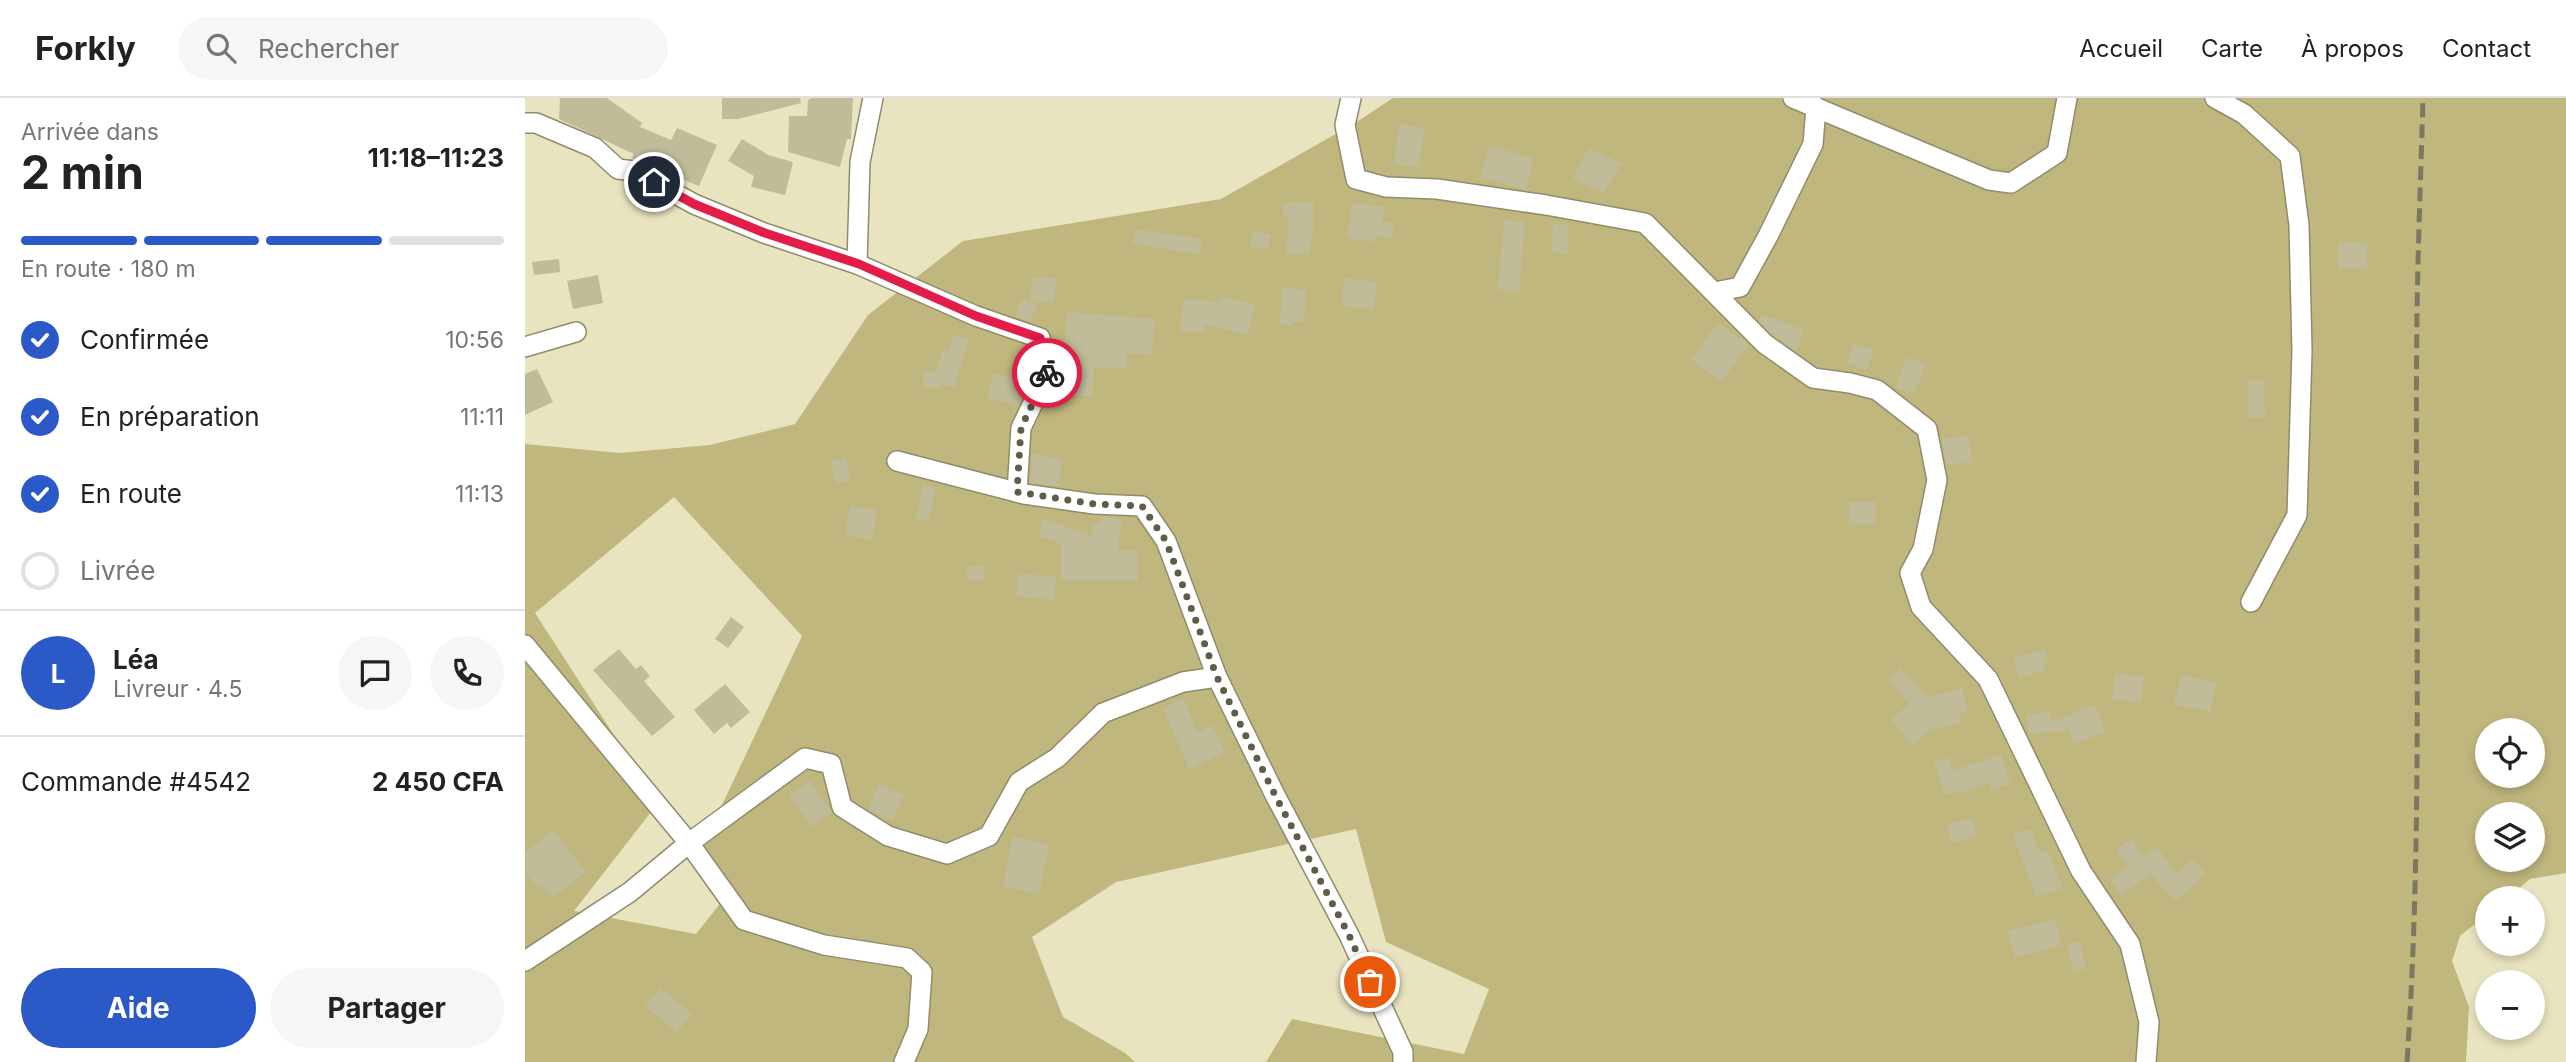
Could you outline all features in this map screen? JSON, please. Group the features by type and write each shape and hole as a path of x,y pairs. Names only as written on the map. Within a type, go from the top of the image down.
{"street":[{"path":"857,264 860,162 873,98"},
{"path":"1350,98 1345,125 1356,179 1386,187 1437,189 1645,223 1765,344 1813,378 1877,390 1927,429 1937,480 1923,549 1910,573 1921,607 1987,679 2081,870 2130,944 2149,1022 2146,1062"},
{"path":"1793,98 1989,180 2011,183 2057,153 2067,98"},
{"path":"2215,98 2244,114 2290,156 2299,225 2302,352 2297,515 2251,602"},
{"path":"1715,292 1740,287 1768,236 1813,144 1816,107"},
{"path":"525,123 536,123 595,148 618,169 634,172 694,204 765,233 857,264 976,316 1040,338 1047,374 1021,428 1017,492"},
{"path":"525,347 576,331"},
{"path":"897,461 1017,492 1094,504 1142,506 1166,541 1217,677 1275,795 1349,935 1403,1052 1403,1062"},
{"path":"525,645 689,843 744,920 824,945 907,958 922,972 918,1030 904,1062"},
{"path":"525,961 630,892 689,843 805,758 831,764 842,807 888,836 947,854 989,836 1019,782 1057,758 1104,713 1183,682 1217,677"}],"shaded area":[{"path":"1393,98 2566,98 2566,873 2530,879 2522,886 2475,886 2475,924 2460,936 2452,961 2469,1007 2466,1062 1266,1062 1292,1019 1464,1054 1489,989 1386,942 1356,829 1116,882 1032,937 1063,1017 1125,1053 1135,1062 525,1062 525,444 620,453 710,445 795,424 868,315 963,241 1221,199 1355,123","holes":["674,497 802,636 703,845 727,895 696,934 574,911 658,803 535,613"]}],"building":[{"path":"560,98 607,98 642,123 640,127 671,140 677,128 717,145 699,186 632,158 634,154 559,119"},
{"path":"722,98 800,98 801,103 738,119 722,119"},
{"path":"853,98 851,139 847,139 840,167 788,152 789,116 807,116 808,100"},
{"path":"1399,124 1424,128 1419,167 1394,164"},
{"path":"742,139 768,155 793,162 785,195 751,187 754,176 728,161"},
{"path":"1489,146 1534,158 1526,190 1481,178"},
{"path":"1588,148 1622,163 1604,193 1573,179"},
{"path":"1313,202 1309,255 1286,253 1289,217 1283,216 1283,203"},
{"path":"1352,203 1384,207 1382,222 1394,223 1392,238 1375,236 1374,242 1347,238"},
{"path":"1504,220 1525,222 1519,292 1498,290"},
{"path":"1553,224 1569,225 1567,254 1551,252"},
{"path":"1135,229 1202,239 1200,254 1132,244"},
{"path":"1253,231 1271,234 1268,249 1250,247"},
{"path":"2338,242 2367,243 2367,268 2338,268"},
{"path":"559,259 560,272 534,275 532,262"},
{"path":"598,275 603,303 573,309 567,281"},
{"path":"1032,277 1056,278 1054,303 1030,301"},
{"path":"1344,278 1377,282 1374,309 1341,306"},
{"path":"1283,287 1307,290 1304,322 1293,321 1293,326 1279,324"},
{"path":"1222,296 1255,304 1248,335 1205,325 1204,333 1180,331 1183,299 1220,302"},
{"path":"1022,300 1038,303 1030,322 1015,316"},
{"path":"1067,312 1155,319 1152,355 1127,353 1127,369 1094,367 1092,397 1068,395 1069,380 1062,379"},
{"path":"1762,314 1804,330 1796,351 1759,321"},
{"path":"1718,323 1749,345 1721,382 1691,359"},
{"path":"954,334 969,340 954,388 941,383 940,389 922,387 924,371 936,372 944,347 949,349"},
{"path":"1853,343 1874,350 1867,370 1847,363"},
{"path":"1907,357 1926,364 1914,394 1896,387"},
{"path":"537,369 553,402 525,415 525,374"},
{"path":"993,373 1020,380 1020,384 1026,386 1018,406 987,398"},
{"path":"2248,381 2264,381 2265,418 2248,418"},
{"path":"1969,436 1972,462 1947,465 1942,439"},
{"path":"1032,453 1063,461 1057,486 1031,483"},
{"path":"846,458 851,480 836,483 831,461"},
{"path":"923,484 936,487 929,521 916,519"},
{"path":"1849,502 1876,502 1875,525 1849,525"},
{"path":"850,506 877,510 872,540 845,535"},
{"path":"1101,517 1123,520 1117,551 1138,550 1138,581 1061,581 1061,544 1039,536 1043,518 1091,536 1093,523 1099,524"},
{"path":"984,565 984,581 967,581 966,566"},
{"path":"1018,573 1056,577 1054,600 1016,596"},
{"path":"731,617 744,627 728,648 715,639"},
{"path":"619,649 636,669 641,665 650,676 644,681 675,717 652,736 593,670"},
{"path":"2044,649 2048,662 2043,663 2045,670 2019,678 2013,658"},
{"path":"1901,668 1928,697 1962,688 1968,711 1959,713 1961,722 1931,730 1912,745 1891,719 1910,704 1888,679"},
{"path":"2115,673 2144,677 2141,703 2112,699"},
{"path":"2181,675 2217,683 2210,712 2174,704"},
{"path":"725,684 750,712 731,728 727,723 714,734 694,710"},
{"path":"1183,699 1198,732 1212,725 1225,753 1189,769 1163,708"},
{"path":"2095,705 2106,732 2074,744 2068,730 2029,735 2026,715 2050,711 2051,722"},
{"path":"2001,755 2010,784 1991,791 1988,783 1960,794 1958,791 1945,795 1934,762 1949,757 1953,770"},
{"path":"810,781 832,813 811,827 789,795"},
{"path":"879,784 904,795 892,821 868,809"},
{"path":"1972,818 1977,836 1951,843 1947,825"},
{"path":"2031,829 2040,853 2047,850 2063,888 2037,898 2012,835"},
{"path":"553,830 586,872 552,898 541,884 537,887 525,872 525,852"},
{"path":"1012,837 1049,844 1039,894 1003,887"},
{"path":"2132,839 2144,856 2157,847 2176,875 2192,859 2206,873 2176,902 2151,875 2121,895 2110,879 2128,867 2116,850"},
{"path":"2055,919 2062,945 2015,958 2008,931"},
{"path":"2080,941 2086,969 2073,972 2067,944"},
{"path":"660,988 692,1014 677,1032 645,1006"}],"railway":[{"path":"2407,1062 2417,782 2416,408 2423,98"}],"way so far":[{"path":"1047,373 1021,428 1017,492 1094,504 1142,506 1166,541 1217,677 1275,795 1349,935 1370,982"}],"route":[{"path":"654,182 694,204 765,233 859,264 976,316 1040,338 1047,373"}]}
